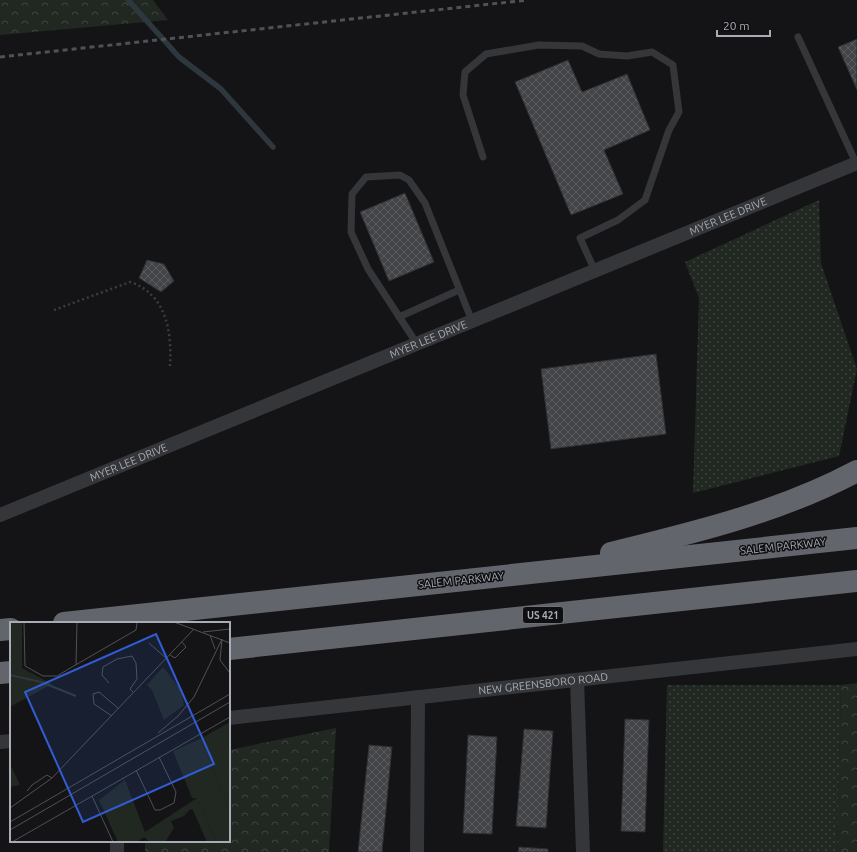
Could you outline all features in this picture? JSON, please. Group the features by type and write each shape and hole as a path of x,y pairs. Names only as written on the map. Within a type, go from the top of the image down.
{"highway":[{"path":"528,573 743,519 815,491 857,471"},
{"name":"SALEM PARKWAY","path":"73,622 857,538"},
{"name":"US 421","path":"230,649 857,581"},
{"path":"0,630 10,629"},
{"path":"0,673 10,672"}],"street":[{"name":"MYER LEE DRIVE","path":"0,516 856,163"},
{"name":"NEW GREENSBORO ROAD","path":"230,718 857,649"},
{"path":"577,680 583,852"},
{"path":"417,852 418,697"},
{"path":"0,742 10,741"}],"lane":[{"path":"798,37 856,163"},
{"path":"483,157 463,95 465,72 486,54 539,45 582,46 599,54 627,56 652,52 673,65 679,112 669,130 645,200 618,220 580,238 595,270"},
{"path":"417,344 368,269 351,232 352,194 366,177 400,175 409,180 425,203 472,321"},
{"path":"399,317 459,290"}],"path":[{"path":"54,310 130,282 140,286 151,294 160,304 171,347 170,366"}],"green space":[{"path":"0,0 153,0 168,20 0,35"},
{"path":"819,200 821,263 857,369 839,456 693,493 699,298 685,262"},
{"path":"857,683 857,852 837,852 841,685"},
{"path":"667,685 841,685 837,852 663,852"},
{"path":"336,728 329,852 145,852 145,842 230,842 230,750"}],"building":[{"path":"857,39 857,90 838,47"},
{"path":"568,60 582,92 627,74 650,130 604,150 623,194 571,215 515,82"},
{"path":"405,193 434,262 389,281 360,212"},
{"path":"147,260 164,264 174,281 161,292 139,278"},
{"path":"656,354 666,434 551,449 541,369"},
{"path":"625,719 649,720 645,832 621,831"},
{"path":"524,729 553,731 546,828 516,826"},
{"path":"468,735 497,737 492,834 463,833"},
{"path":"369,745 392,747 382,852 358,852"},
{"path":"519,847 548,849 548,852 518,852"}],"waterway":[{"path":"128,0 179,57 221,89 273,147"}],"railway":[{"path":"0,57 528,0"}]}
